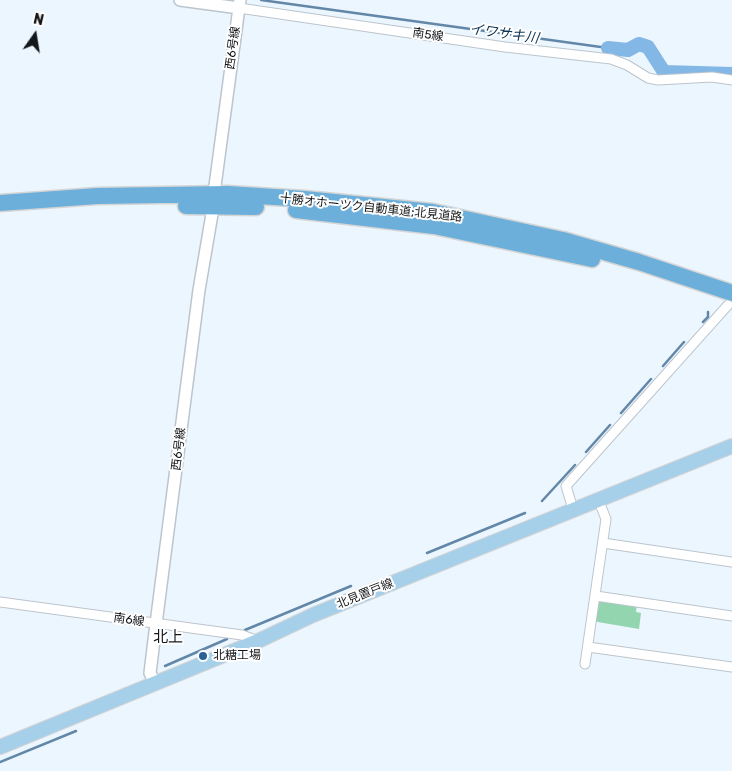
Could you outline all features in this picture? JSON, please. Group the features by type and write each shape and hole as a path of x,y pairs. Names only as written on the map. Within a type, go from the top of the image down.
{"highway":[{"name":"十勝オホーツク自動車道;北見道路","path":"0,202 97,196 228,194 305,199 433,212 563,240 639,262 731,298"},
{"name":"十勝オホーツク自動車道;北見道路","path":"0,214 100,206 230,206 304,210 434,226 531,245 637,270 731,298"}],"main road":[{"name":"北見置戸線","path":"0,747 258,641 313,615 732,446"}],"street":[{"name":"南5線","path":"180,0 239,4 505,47 611,59 627,65 648,78 658,80 712,77 732,80"},
{"name":"西6号線","path":"215,186 239,4"},
{"name":"西6号線","path":"155,683 150,673 199,290 212,214"},
{"path":"573,509 566,486 731,298"},
{"path":"585,664 606,519 598,499"},
{"path":"603,543 732,562"},
{"path":"596,596 732,616"},
{"name":"南6線","path":"0,602 242,636 258,641"},
{"path":"588,647 732,667"}],"green space":[{"path":"596,596 637,602 636,612 641,613 639,629 592,621"}],"waterway":[{"name":"イワサキ川","path":"261,0 608,48"},
{"name":"イワサキ川","path":"608,48 628,50 639,44 648,47 664,72 732,74"},
{"path":"703,322 708,317 708,312"},
{"path":"663,366 684,342"},
{"path":"621,413 651,379"},
{"path":"586,452 610,425"},
{"path":"542,501 575,465"},
{"path":"427,553 525,513"},
{"path":"245,630 351,586"},
{"path":"165,666 227,639"},
{"path":"0,762 76,731"}],"place":[{"name":"北糖工場","path":"203,656"}],"district":[{"name":"北上","path":"168,638"}]}
